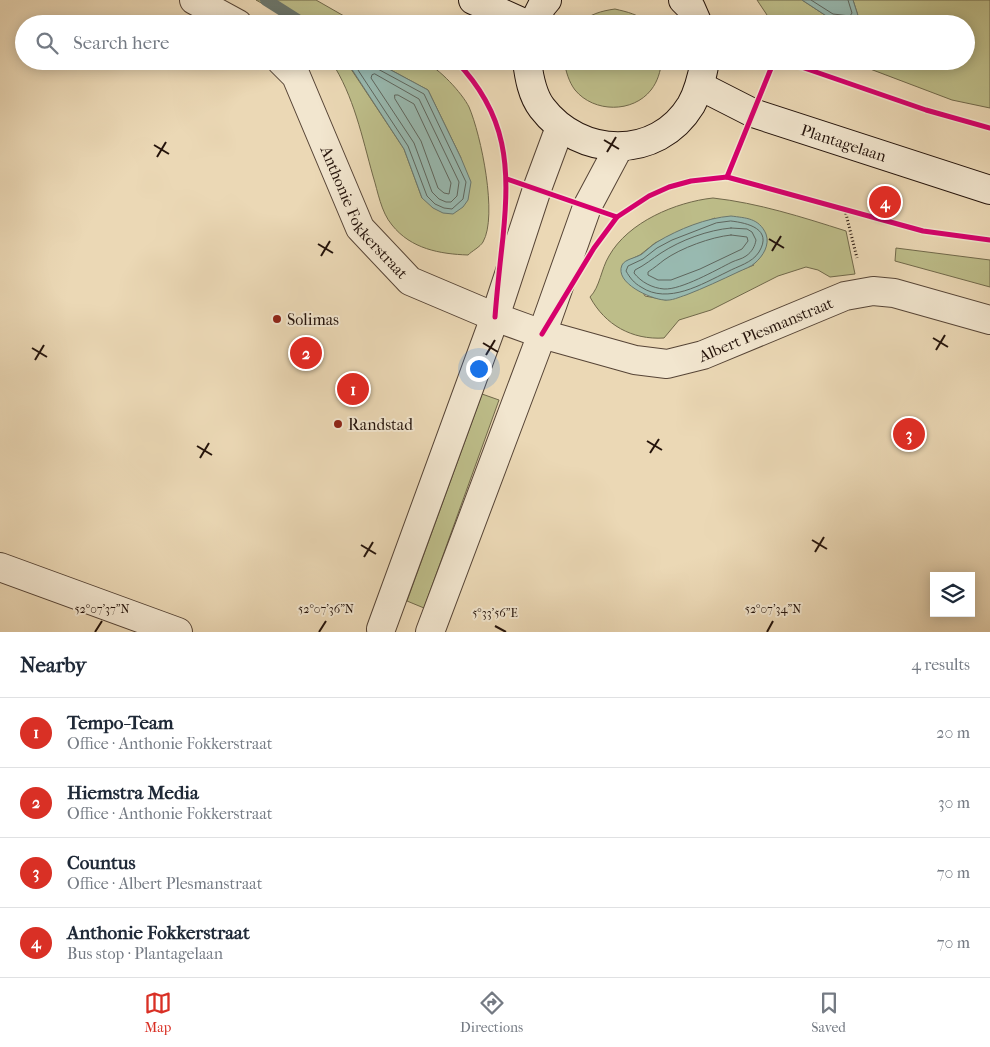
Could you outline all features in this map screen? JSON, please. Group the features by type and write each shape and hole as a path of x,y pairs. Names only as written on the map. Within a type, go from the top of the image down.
{"street":[{"path":"194,0 222,15"},
{"path":"473,0 506,15"},
{"path":"538,15 547,0"},
{"path":"683,0 694,15"},
{"name":"Anthonie Fokkerstraat","path":"290,70 296,76 360,228 410,281 495,317 542,334"},
{"path":"528,70 529,82 541,107 560,127 578,139 598,145 619,147 641,143 660,135 677,122 691,106 702,74"},
{"name":"Plantagelaan","path":"702,74 753,113 990,190"},
{"path":"383,631 495,317 537,189 560,127"},
{"path":"430,632 542,334 587,207 619,147"},
{"name":"Albert Plesmanstraat","path":"542,334 635,360 667,364 703,355 845,296 865,292 894,293 990,320"},
{"path":"0,566 178,632"}],"path":[{"path":"837,208 854,212"},
{"path":"845,210 865,292"}],"green space":[{"path":"256,0 316,0 342,15 282,15"},
{"path":"757,0 802,0 825,15 767,15"},
{"path":"853,0 990,0 990,108 952,100 873,70 975,70 975,15 858,15"},
{"path":"615,9 635,15 594,15"},
{"path":"337,70 352,70 404,149 422,198 461,158 428,90 391,70 436,70 456,88 469,107 483,155 489,214 487,230 480,246 468,255 427,249 408,240 392,225 380,202 361,132 346,88"},
{"path":"566,70 660,70 651,90 643,98 624,106 613,107 592,103 583,98 571,84"},
{"path":"713,198 747,203 846,231 855,274 830,277 818,270 806,267 778,276 711,310 679,320 664,338 641,336 621,329 603,316 590,297 596,288 609,256 617,244 640,224 669,209","holes":["715,218 754,265 666,300 645,296 625,262 640,255 655,243"]},
{"path":"896,248 990,260 990,287 895,261"},
{"path":"482,394 499,400 424,608 407,601"}],"water":[{"path":"802,0 853,0 858,15 825,15"},
{"path":"352,70 391,70 428,90 471,182 468,200 463,207 453,214 443,213 433,208 422,198 404,149"},
{"path":"731,216 747,218 756,222 766,234 765,250 752,266 699,290 670,300 651,297 635,289 623,278 621,272 623,263 642,254 657,242 693,225"}],"waterway":[{"path":"266,0 290,15"}],"cycle path":[{"path":"464,70 486,101 496,122 502,143 505,165 505,212 495,317"},
{"path":"727,177 770,70"},
{"path":"810,70 926,110 990,128"},
{"path":"542,334 594,248 617,217 649,196 669,187 691,181 727,177 923,231 990,240"},
{"path":"507,179 617,217"}],"place":[{"name":"Anthonie Fokkerstraat","path":"885,202"},
{"name":"Solimas","path":"277,319"},
{"name":"Hiemstra Media","path":"306,353"},
{"name":"Tempo-Team","path":"353,389"},
{"name":"Randstad","path":"338,424"},
{"name":"Countus","path":"909,434"}]}
